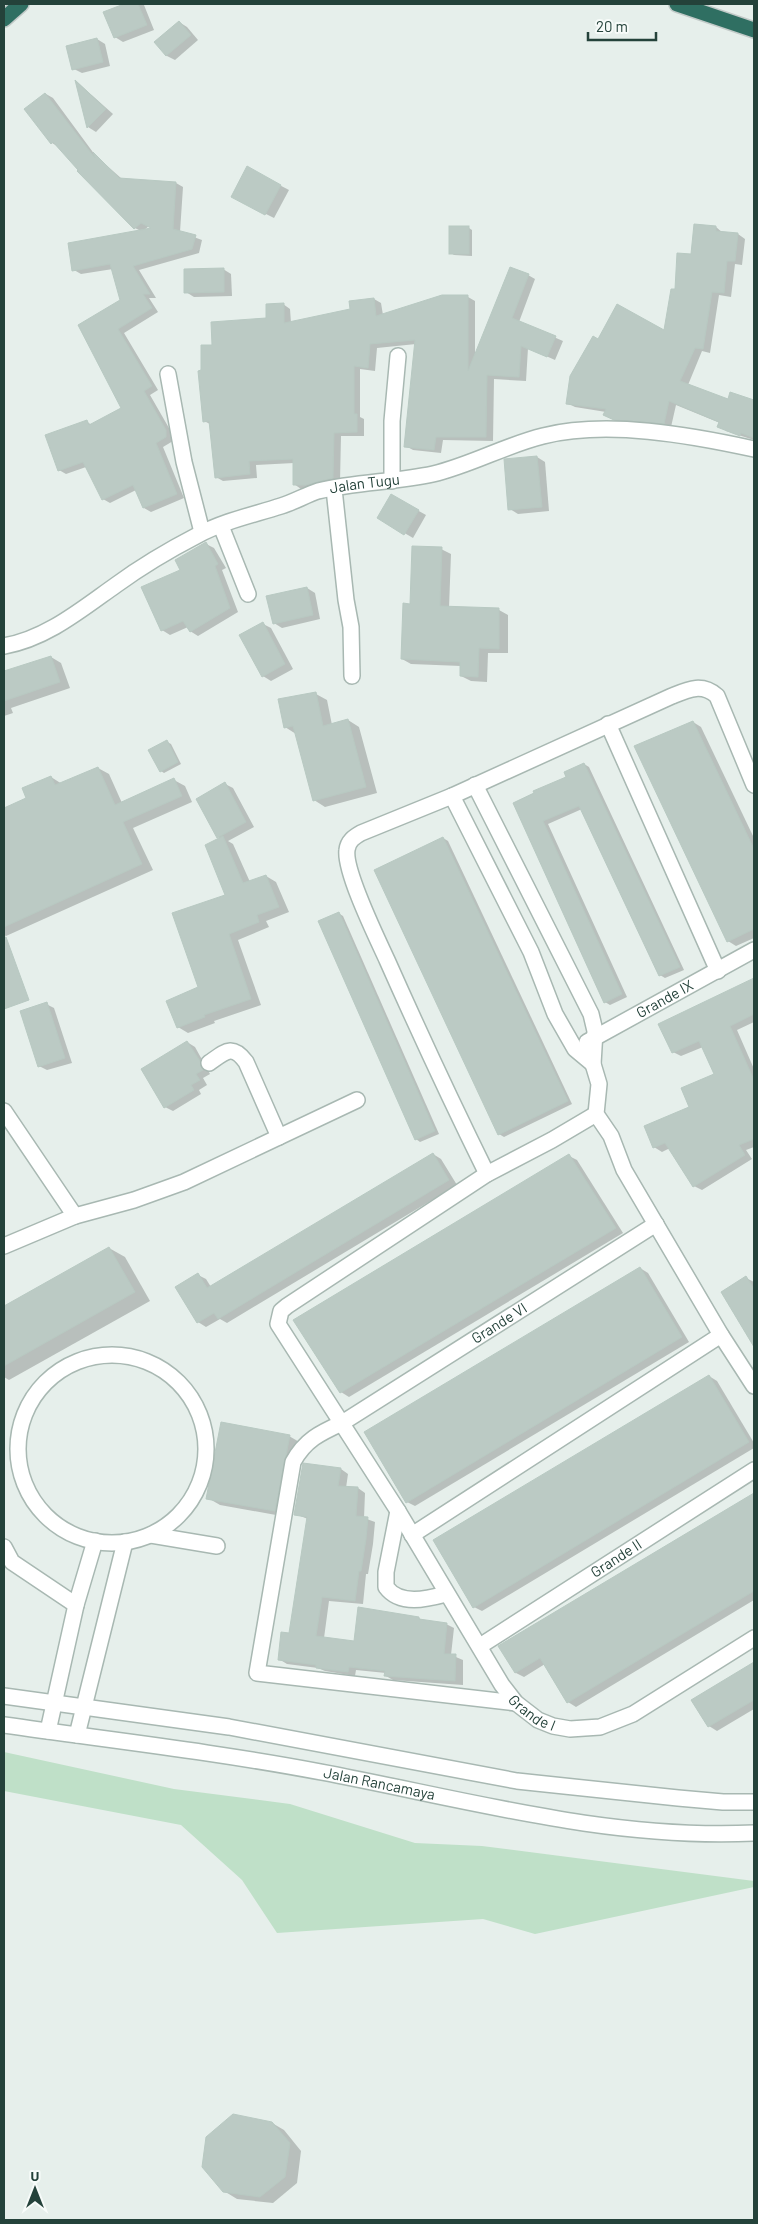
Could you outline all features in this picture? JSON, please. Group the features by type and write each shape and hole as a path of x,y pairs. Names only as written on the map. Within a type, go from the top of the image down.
{"highway":[{"path":"4,19 21,4"},
{"path":"677,4 754,30"}],"street":[{"path":"392,481 392,421 398,356"},
{"path":"168,374 184,462 202,532"},
{"name":"Jalan Tugu","path":"4,646 40,634 82,611 144,565 202,532 240,518 283,506 317,492 436,473 544,436 578,430 645,432 696,438 754,449"},
{"path":"334,488 346,600 351,627 352,676"},
{"path":"221,526 248,594"},
{"path":"487,1174 450,1099 364,910 347,855 349,843 361,833 452,796 686,690 704,688 717,696 754,785"},
{"path":"608,724 718,971"},
{"path":"475,785 591,1014 595,1038 594,1064 599,1084 596,1114 611,1136 624,1170 721,1335 754,1386"},
{"path":"452,796 531,952 555,1014 575,1049 594,1064"},
{"name":"Grande IX","path":"575,1049 656,1002 718,971 754,950"},
{"path":"209,1063 228,1051 234,1050 240,1054 246,1062 279,1137"},
{"path":"4,1246 75,1216 134,1200 184,1182 357,1100"},
{"path":"4,1111 75,1216"},
{"path":"516,1703 502,1685 398,1511 278,1324 281,1311 487,1174 552,1140 596,1114"},
{"name":"Grande VI","path":"257,1673 293,1462 299,1451 314,1435 342,1423 656,1224"},
{"path":"412,1534 721,1335"},
{"path":"99,1355 129,1355 157,1365 181,1383 198,1408 206,1437 206,1467 195,1495 176,1518 151,1535 125,1542 95,1540 69,1533 44,1516 31,1498 17,1463 18,1433 27,1405 45,1381 70,1364 99,1355"},
{"name":"Grande II","path":"480,1646 754,1470"},
{"path":"398,1511 386,1572 386,1587 395,1595 410,1599 446,1594"},
{"path":"151,1535 216,1546"},
{"path":"48,1732 56,1703 76,1605 95,1540"},
{"path":"77,1735 125,1542"},
{"path":"4,1547 12,1562 76,1605"},
{"name":"Grande I","path":"257,1673 516,1703 538,1720 553,1726 570,1729 600,1727 633,1714 754,1638"},
{"name":"Jalan Rancamaya","path":"4,1696 153,1715 238,1729 532,1783 723,1802 754,1802"},
{"name":"Jalan Rancamaya","path":"4,1725 274,1763 523,1814 586,1824 681,1832 754,1833"}],"green space":[{"path":"4,1752 174,1789 290,1804 415,1843 482,1846 754,1881 754,1887 535,1934 483,1919 277,1933 242,1880 181,1825 4,1791"}],"building":[{"path":"124,4 138,4 147,25 114,38 103,12"},
{"path":"179,21 191,35 166,56 154,42"},
{"path":"97,38 103,62 72,70 66,46"},
{"path":"75,80 106,109 87,128"},
{"path":"45,93 95,158 93,152 119,178 176,182 173,229 196,235 192,249 133,266 150,294 143,294 152,308 118,329 152,386 144,391 166,430 166,437 156,443 177,494 143,508 133,485 102,500 83,462 58,471 45,435 87,420 89,425 121,408 78,325 120,300 110,264 72,271 68,243 151,228 141,223 134,229 77,171 53,142 51,144 24,109"},
{"path":"247,166 281,185 265,215 231,197"},
{"path":"694,224 716,226 716,231 738,233 735,261 727,261 724,293 712,292 703,349 695,348 680,381 728,399 730,392 754,400 754,438 741,433 740,436 717,427 719,422 669,401 664,424 614,420 603,415 606,409 566,404 570,376 593,336 598,339 617,304 664,330 671,289 675,289 677,253 691,254"},
{"path":"449,226 469,226 469,254 449,254"},
{"path":"510,267 529,274 512,318 556,336 547,357 521,346 519,377 487,375 486,437 436,437 434,450 404,447 415,340 370,344 368,368 354,366 354,414 357,414 357,432 334,433 333,478 306,485 293,485 293,459 249,461 250,474 215,478 209,421 203,422 198,371 201,370 201,345 212,345 211,322 266,318 266,304 284,303 284,323 350,309 349,301 374,298 376,316 442,295 468,295 468,371"},
{"path":"224,268 224,292 184,293 184,269"},
{"path":"537,456 542,507 508,510 504,459"},
{"path":"391,494 419,510 404,535 377,518"},
{"path":"206,542 218,564 215,566 230,608 190,632 183,621 161,631 141,587 180,570 175,560"},
{"path":"412,546 442,547 440,606 499,608 499,649 479,648 478,677 460,676 460,662 401,659 403,603 410,604"},
{"path":"307,587 313,615 273,624 266,596"},
{"path":"263,622 285,664 262,677 239,635"},
{"path":"51,656 60,682 4,701 4,671"},
{"path":"316,692 323,726 348,719 366,787 313,801 293,726 284,728 278,699"},
{"path":"693,721 754,849 754,929 727,942 634,746"},
{"path":"167,740 178,762 160,772 148,750"},
{"path":"584,763 680,967 659,976 579,806 543,821 622,994 604,1003 513,803 534,793 533,791 566,777 564,772"},
{"path":"98,767 115,805 174,778 182,796 123,822 142,864 4,927 4,808 26,798 22,788 51,776 55,785"},
{"path":"225,782 246,822 217,838 196,799"},
{"path":"223,836 243,883 266,875 279,907 257,915 259,922 229,934 251,999 204,1015 205,1017 177,1028 166,1001 198,987 172,913 225,895 205,845"},
{"path":"443,837 568,1101 498,1135 374,870"},
{"path":"339,912 435,1131 415,1140 318,921"},
{"path":"6,937 29,1000 4,1009 4,938"},
{"path":"754,978 754,1014 730,1026 754,1080 754,1139 739,1145 745,1155 693,1187 665,1143 653,1148 644,1126 689,1107 681,1088 714,1074 699,1041 672,1053 658,1024"},
{"path":"47,1002 65,1058 38,1067 20,1011"},
{"path":"187,1041 200,1061 203,1070 196,1074 200,1080 191,1085 194,1090 164,1108 141,1069"},
{"path":"433,1153 449,1180 218,1319 214,1313 197,1323 175,1287 198,1273 207,1288"},
{"path":"569,1154 616,1228 340,1393 293,1320"},
{"path":"109,1247 135,1292 4,1366 4,1306"},
{"path":"640,1267 682,1337 406,1503 364,1432"},
{"path":"746,1276 754,1289 754,1347 721,1292"},
{"path":"709,1375 749,1442 473,1608 433,1540"},
{"path":"221,1422 290,1435 275,1511 206,1499"},
{"path":"303,1463 341,1468 338,1486 358,1487 356,1516 368,1517 355,1601 322,1597 316,1636 354,1641 358,1607 447,1623 444,1654 456,1654 455,1681 384,1676 385,1671 349,1667 348,1672 278,1660 281,1632 289,1633 307,1517 294,1515"},
{"path":"754,1493 754,1591 567,1703 540,1658 515,1673 498,1646"},
{"path":"754,1662 754,1700 708,1727 691,1700"},
{"path":"233,2114 272,2122 290,2143 285,2177 260,2197 223,2192 202,2167 206,2137"}]}
